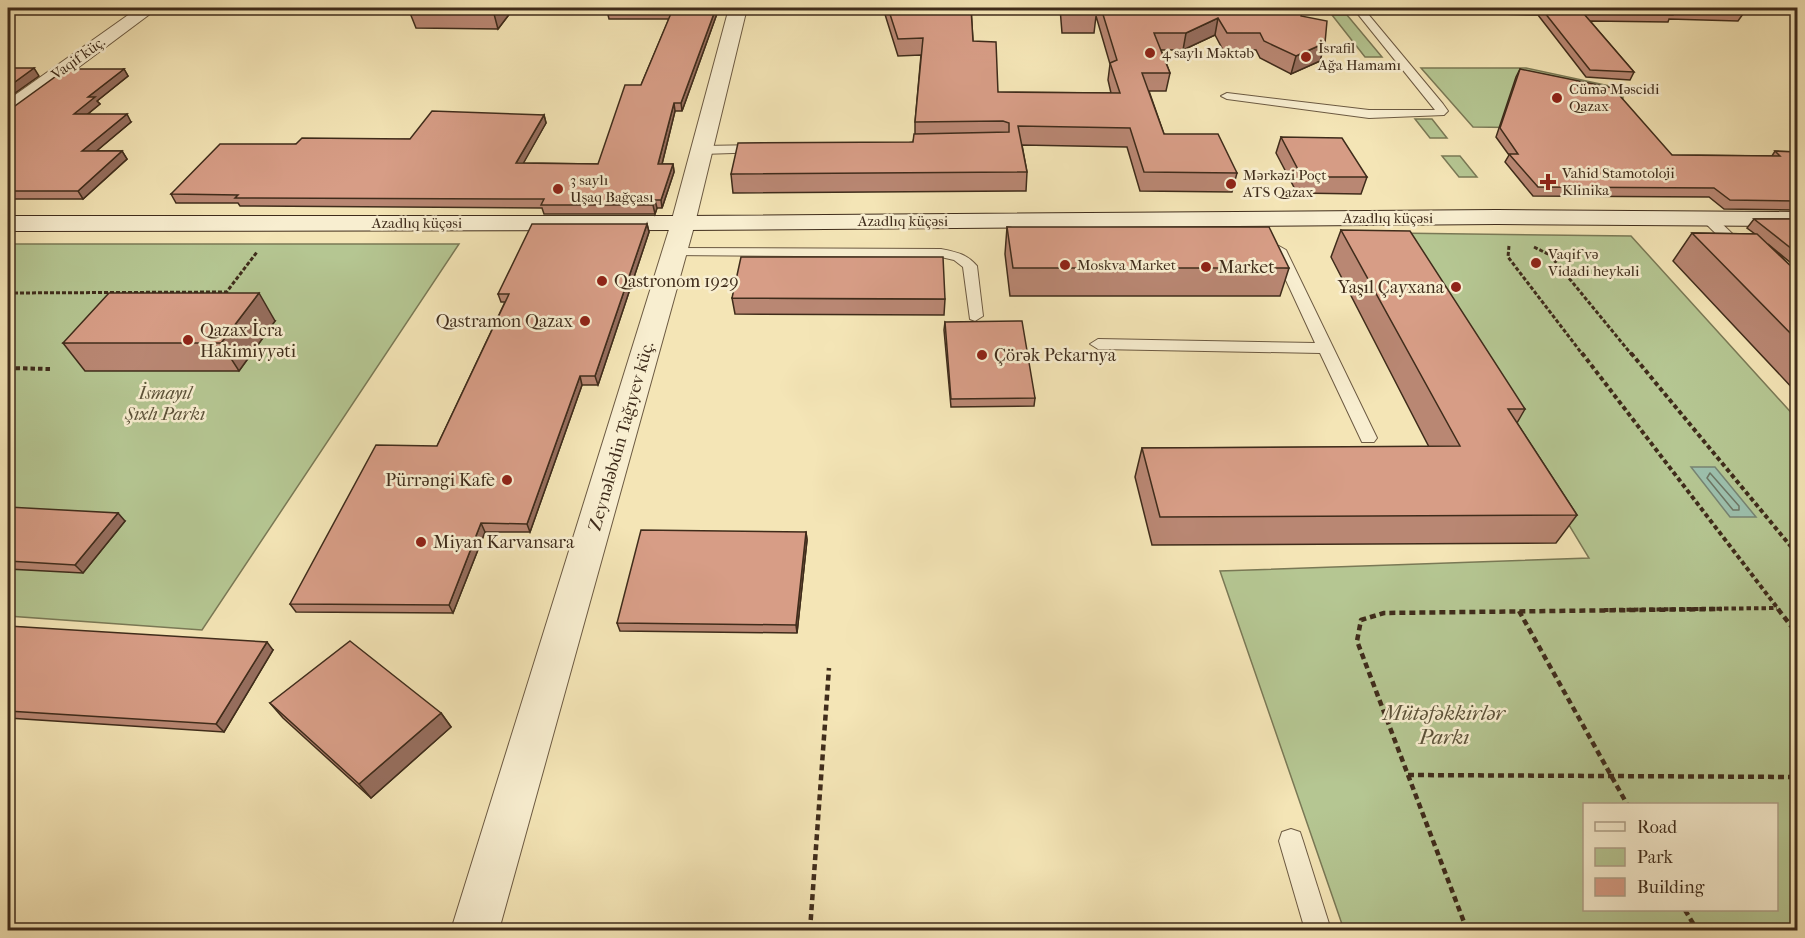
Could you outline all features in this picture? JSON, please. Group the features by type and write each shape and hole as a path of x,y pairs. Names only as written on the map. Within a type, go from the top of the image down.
{"street":[{"name":"Vaqif küç.","path":"8,109 149,8"},
{"name":"Zeynələbdin Tağıyev küç.","path":"475,930 679,237 738,8"},
{"name":"Azadlıq küçəsi","path":"8,224 679,237 1269,230 1709,219 1797,219"}],"lane":[{"path":"1227,96 1369,114 1440,113 1439,106 1358,8"},
{"path":"702,150 774,149"},
{"path":"1709,219 1757,264"},
{"path":"1269,230 1368,438"},
{"path":"679,237 941,253 959,257 970,266 975,316"},
{"path":"1098,344 1325,348"},
{"path":"1291,841 1318,930"}],"path":[{"path":"1510,236 1508,257 1797,635"},
{"path":"221,299 263,244"},
{"path":"1530,246 1550,255 1797,555"},
{"path":"8,293 226,292"},
{"path":"8,368 50,369"},
{"path":"1467,930 1357,641 1361,620 1384,613 1777,608"},
{"path":"1519,611 1626,803"},
{"path":"810,930 829,668"},
{"path":"1408,776 1797,777"},
{"path":"1686,911 1697,930"}],"green space":[{"path":"1332,15 1347,15 1382,57 1365,57"},
{"path":"1421,68 1526,68 1624,89 1619,129 1473,127"},
{"path":"1415,119 1432,119 1447,138 1430,138"},
{"path":"1442,156 1460,156 1477,177 1459,177"},
{"name":"Mütəfəkkirlər Parkı","path":"1392,233 1631,236 1797,419 1797,930 1344,930 1220,571 1589,558"},
{"name":"İsmayıl Şıxlı Parkı","path":"8,244 459,244 202,630 8,616"}],"water":[{"path":"1691,467 1715,467 1756,517 1730,517"}],"building":[{"path":"415,8 499,8 494,14 410,13"},
{"path":"609,8 716,8 681,103 674,103 658,164 673,164 661,200 655,200 653,205 541,205 544,199 235,198 238,195 171,194 220,144 296,144 302,138 410,139 432,111 544,115 516,163 598,164 625,85 641,85 672,11 607,11"},
{"path":"888,8 971,8 973,41 996,42 998,92 1120,93 1110,63 1117,60 1101,8 1302,8 1301,16 1327,21 1325,43 1296,56 1264,41 1260,33 1227,33 1218,18 1186,33 1154,33 1170,73 1142,73 1164,134 1218,134 1237,173 1144,172 1130,128 1018,126 1027,172 731,174 738,143 913,142 914,134 1009,132 1009,123 1003,121 915,122 923,38 898,39"},
{"path":"1064,8 1095,8 1096,14 1064,14"},
{"path":"1541,8 1733,8 1743,14 1668,12 1672,15 1584,14 1634,72 1590,70"},
{"path":"8,68 34,68 8,87"},
{"path":"66,69 124,69 88,97 95,97 74,114 127,114 82,151 122,151 78,191 8,191 8,109"},
{"path":"1520,69 1613,88 1672,155 1780,156 1775,151 1797,152 1797,201 1730,200 1714,188 1538,187 1509,154 1518,154 1500,128"},
{"path":"1281,137 1342,138 1367,177 1302,177"},
{"path":"1754,219 1797,219 1797,253"},
{"path":"532,224 647,224 595,376 580,376 527,524 481,523 449,605 290,604 376,445 437,446 509,294 498,294"},
{"path":"1007,227 1269,227 1289,268 1013,268"},
{"path":"1341,230 1410,231 1525,409 1508,409 1577,515 1160,517 1142,448 1460,446"},
{"path":"1692,233 1757,234 1797,272 1797,340"},
{"path":"741,257 943,257 945,299 732,298"},
{"path":"109,293 259,293 221,343 63,343"},
{"path":"1022,321 1035,398 951,399 945,322"},
{"path":"8,507 118,513 75,565 8,561"},
{"path":"641,530 806,532 796,625 617,623"},
{"path":"8,626 267,642 216,724 8,711"},
{"path":"350,641 441,713 359,784 270,703"}],"place":[{"name":"4 saylı Məktəb","path":"1150,53"},
{"name":"İsrafil Ağa Hamamı","path":"1306,57"},
{"name":"Cümə Məscidi Qazax","path":"1557,98"},
{"name":"Vahid Stamotoloji Klinika","path":"1548,182"},
{"name":"Mərkəzi Poçt ATS Qazax","path":"1231,184"},
{"name":"3 saylı Uşaq Bağçası","path":"558,189"},
{"name":"Vaqif və Vidadi heykəli","path":"1536,263"},
{"name":"Moskva Market","path":"1065,265"},
{"name":"Market","path":"1206,267"},
{"name":"Qastronom 1929","path":"602,281"},
{"name":"Yaşıl Çayxana","path":"1456,287"},
{"name":"Qastramon Qazax","path":"585,321"},
{"name":"Qazax İcra Hakimiyyəti","path":"188,340"},
{"name":"Çörək Pekarnya","path":"982,355"},
{"name":"Pürrəngi Kafe","path":"507,480"},
{"name":"Miyan Karvansara","path":"421,542"}]}
